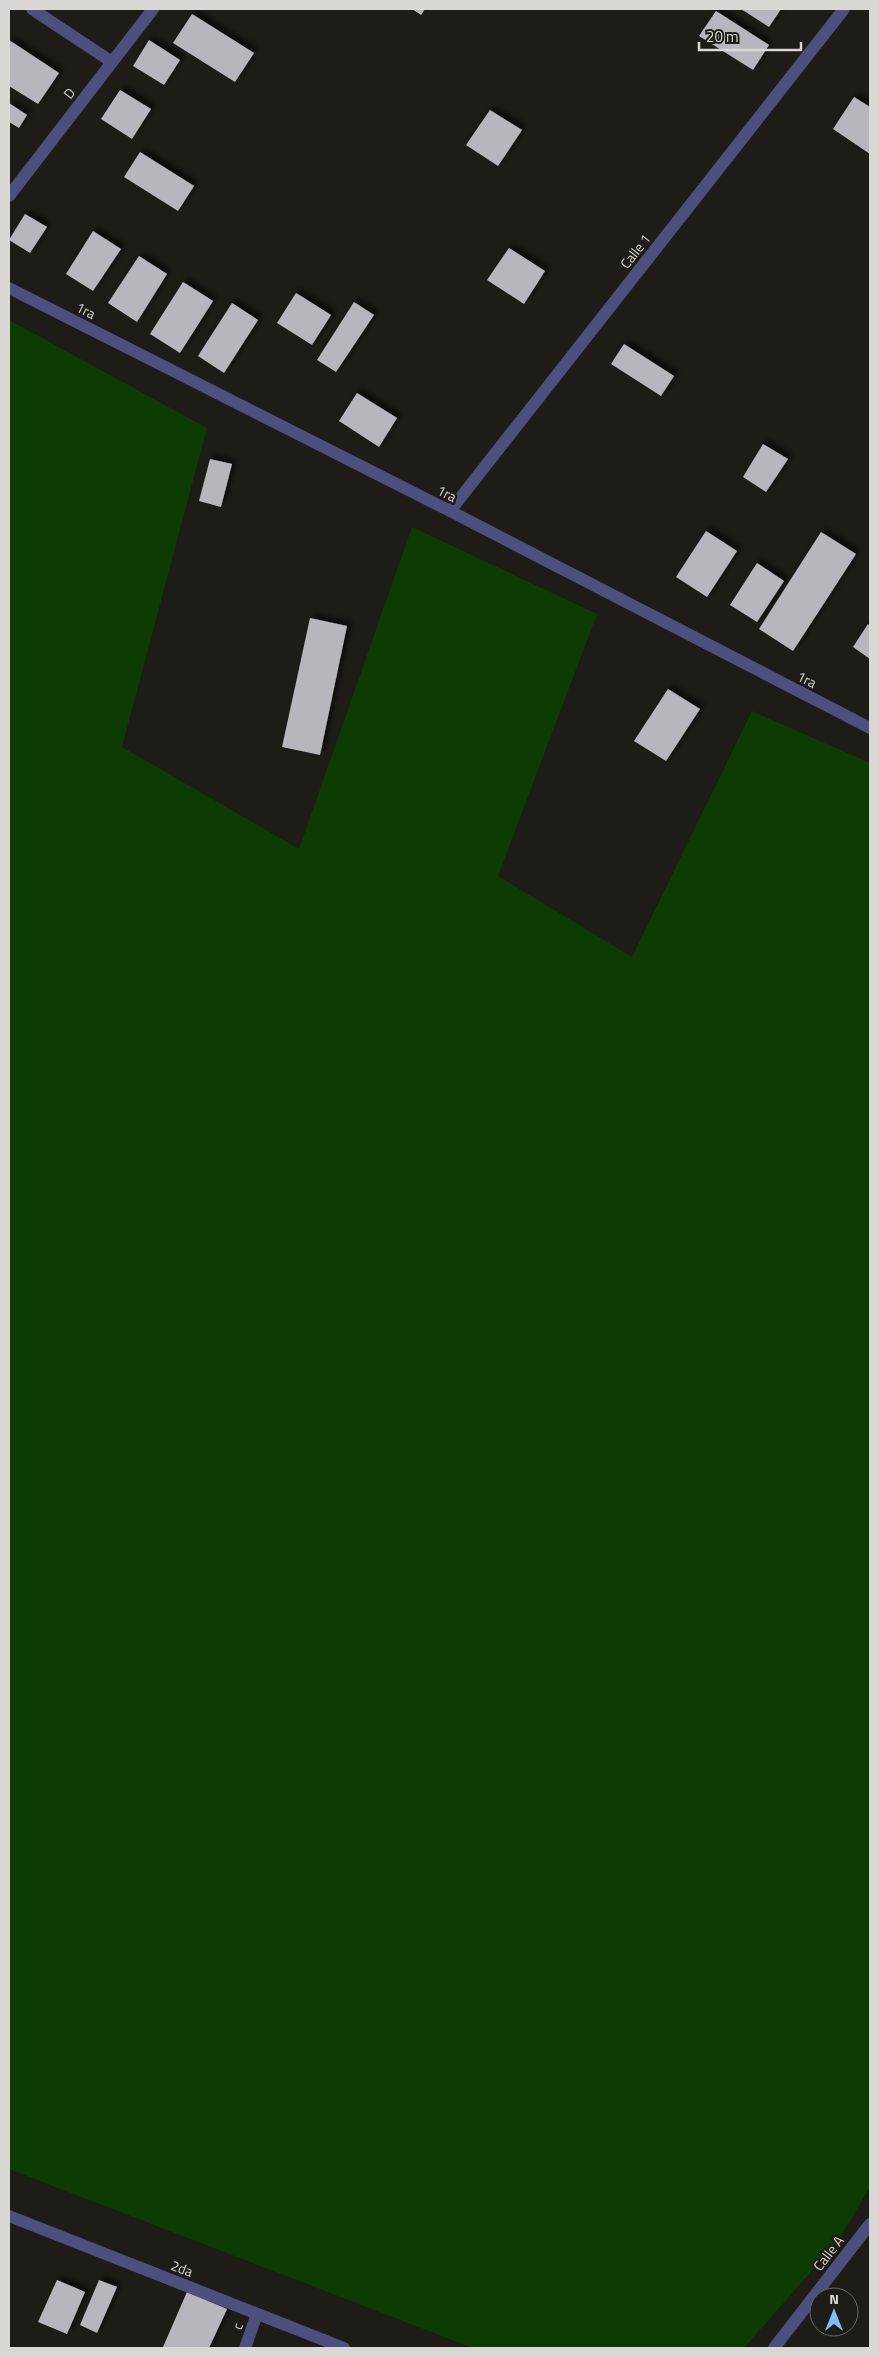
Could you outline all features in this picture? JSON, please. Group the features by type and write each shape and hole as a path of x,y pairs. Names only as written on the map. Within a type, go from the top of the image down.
{"street":[{"path":"32,9 112,62"},
{"name":"D","path":"9,196 153,9"},
{"name":"Calle 1","path":"450,511 844,9"},
{"name":"1ra","path":"9,288 450,511 870,728"},
{"name":"2da","path":"9,2216 344,2348"},
{"name":"Calle A","path":"774,2348 870,2224"},
{"name":"c","path":"244,2348 257,2314"}],"green space":[{"path":"9,320 207,428 122,747 299,849 412,527 597,614 498,876 632,957 752,711 870,763 870,2187 838,2241 744,2348 473,2348 9,2169"}],"building":[{"path":"412,9 425,9 421,15"},
{"path":"741,9 781,9 769,27"},
{"path":"716,11 769,45 753,70 699,36"},
{"path":"192,14 254,53 235,82 173,43"},
{"path":"9,40 59,73 38,104 9,86"},
{"path":"149,40 180,60 164,85 133,66"},
{"path":"120,90 151,109 132,139 101,119"},
{"path":"854,97 870,107 870,154 833,129"},
{"path":"9,103 27,115 19,128 9,122"},
{"path":"490,110 522,130 498,166 466,145"},
{"path":"140,152 194,186 178,211 124,177"},
{"path":"25,214 47,227 30,253 9,240"},
{"path":"93,231 121,249 93,291 66,274"},
{"path":"509,248 545,271 524,304 487,280"},
{"path":"139,256 167,274 137,322 108,303"},
{"path":"183,282 213,301 180,353 150,334"},
{"path":"296,293 331,315 312,345 277,323"},
{"path":"354,302 374,315 336,372 317,360"},
{"path":"232,303 258,320 224,373 198,356"},
{"path":"624,344 674,376 661,396 611,364"},
{"path":"357,393 397,418 379,447 339,421"},
{"path":"763,444 788,459 766,492 743,477"},
{"path":"210,459 232,464 221,507 199,501"},
{"path":"706,531 737,551 707,597 676,577"},
{"path":"821,532 856,554 793,651 759,629"},
{"path":"757,563 784,581 757,622 730,605"},
{"path":"310,618 347,626 320,755 282,747"},
{"path":"868,624 870,626 870,659 853,647"},
{"path":"668,689 700,709 666,761 634,741"},
{"path":"57,2280 85,2292 67,2334 38,2322"},
{"path":"99,2280 117,2287 97,2333 80,2325"},
{"path":"187,2292 227,2309 209,2348 163,2347"}]}
